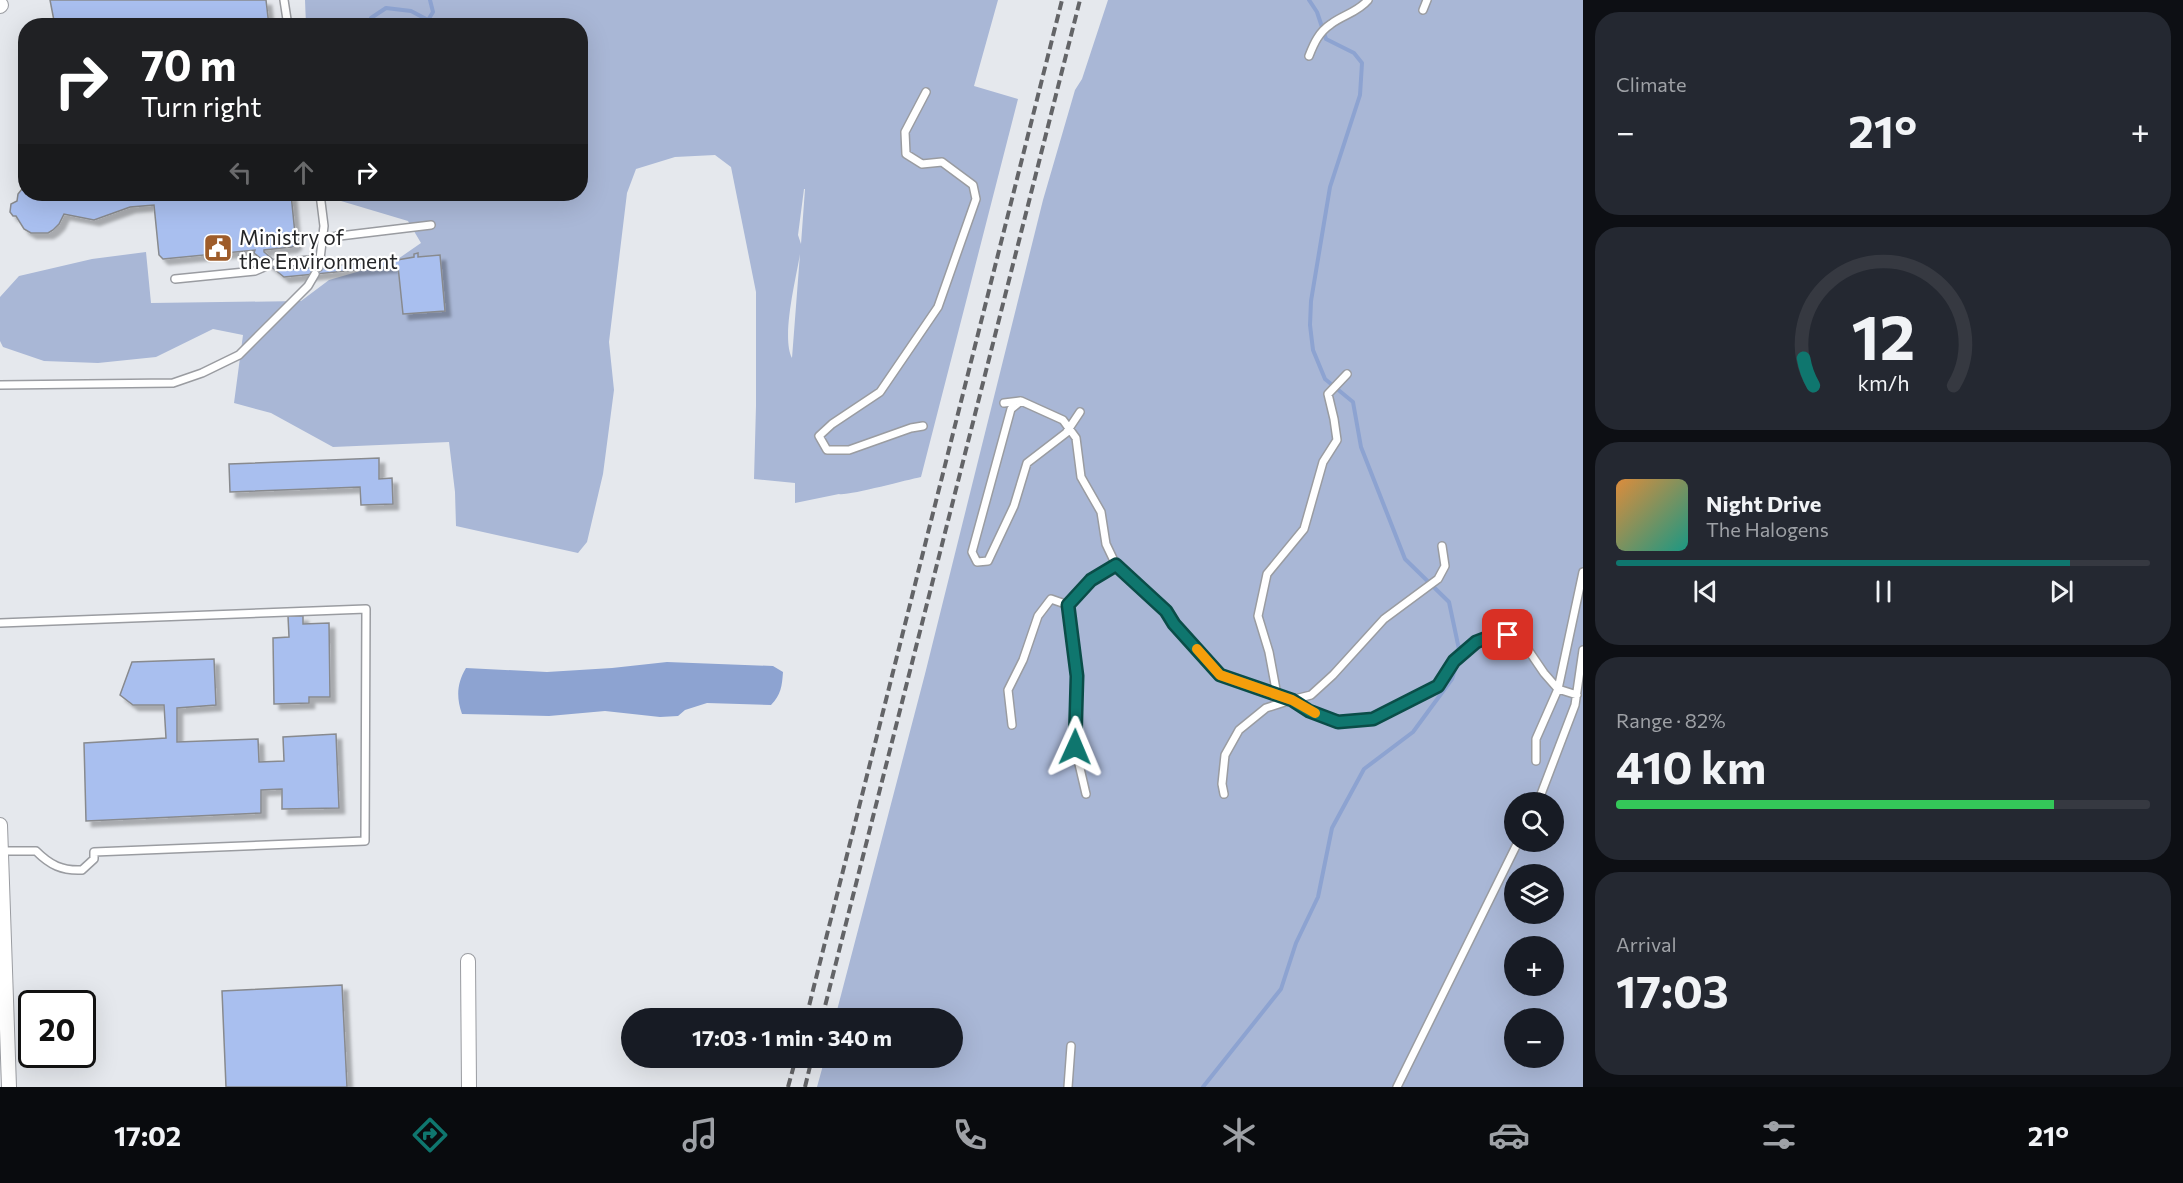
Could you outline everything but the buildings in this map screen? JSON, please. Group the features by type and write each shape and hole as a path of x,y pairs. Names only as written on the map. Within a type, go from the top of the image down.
{"street":[{"path":"0,825 9,1087"},
{"path":"468,961 469,1087"}],"lane":[{"path":"284,0 287,18"},
{"path":"1309,56 1318,36 1331,24 1363,6 1368,0"},
{"path":"1424,10 1427,0"},
{"path":"923,426 849,450 827,450 819,436 832,424 880,392 938,307 976,198 973,185 942,162 922,164 906,154 905,132 926,92"},
{"path":"0,385 173,382 202,373 239,355 308,286 318,267 323,238 321,201"},
{"path":"323,238 431,225"},
{"path":"175,279 255,271 273,264 318,267"},
{"path":"1277,695 1269,652 1258,616 1268,573 1304,529 1323,462 1337,440 1328,394 1347,374"},
{"path":"1004,403 1021,401 1063,420 1076,438 1080,477 1101,513 1106,544 1116,565 1166,611 1174,624 1220,675 1292,700 1309,711 1338,722 1373,719 1438,686 1454,661 1476,642 1489,637 1508,635 1527,648 1558,689 1576,695"},
{"path":"1021,401 1011,409 980,518 972,552 977,562 988,561 1014,506 1027,463 1069,429 1080,412"},
{"path":"1224,794 1222,784 1225,755 1239,730 1266,708 1311,695 1333,675 1384,619 1438,579 1445,566 1442,546"},
{"path":"1086,794 1075,747 1077,676 1068,605 1091,580 1116,565"},
{"path":"1536,761 1536,739 1558,689 1583,572"},
{"path":"1012,725 1008,690 1023,660 1038,616 1051,599 1068,605"},
{"path":"0,623 366,609 365,841 94,852 94,859 82,870 68,871 48,862 36,851 1,851"},
{"path":"1542,792 1575,705 1583,650"},
{"path":"1397,1087 1513,852"},
{"path":"1068,1087 1071,1046"}],"shaded area":[{"path":"305,0 998,0 974,86 1018,99 921,477 795,503 795,483 754,479 756,292 731,167 715,155 675,157 636,169 627,193 609,342 614,390 603,474 587,542 578,553 456,526 455,492 449,442 333,447 271,413 234,403 243,335 213,329 156,357 98,363 44,361 3,347 0,341 0,297 19,276 92,259 146,252 151,303 301,301 329,280 395,261 421,243 408,221 341,201 588,201 588,18 306,18","holes":["805,189 801,244 798,235","800,254 792,358 789,349 789,322"]},
{"path":"1108,0 1583,0 1583,1087 817,1087 822,1068 963,1068 963,1008 838,1008 925,674 1043,200 1075,90 1082,79"},
{"path":"667,662 773,666 783,672 781,686 777,698 771,705 707,703 685,710 678,716 660,717 605,711 549,716 462,714 459,702 459,685 466,668 547,672"}],"waterway":[{"path":"429,18 433,12 430,0"},
{"path":"1203,1087 1281,989 1296,943 1318,897 1332,828 1364,769 1413,732 1452,679 1460,654 1449,602 1405,559 1361,447 1353,402 1325,379 1313,350 1310,325 1311,301 1330,187 1360,95 1362,63 1354,53 1326,39 1317,12 1309,0"},
{"path":"371,18 386,8 411,11 424,18"}],"railway":[{"path":"809,1008 1062,0"},
{"path":"825,1008 1080,0"},
{"path":"788,1087 793,1068"},
{"path":"805,1087 810,1068"}],"slow traffic":[{"path":"1197,649 1220,675 1292,700 1315,713"}],"place":[{"name":"Ministry of the Environment","path":"218,248"}],"route":[{"path":"1075,747 1077,676 1068,605 1091,580 1116,565 1166,611 1174,624 1220,675 1292,700 1309,711 1338,722 1373,719 1438,686 1454,661 1476,642 1489,637 1508,635"}]}
